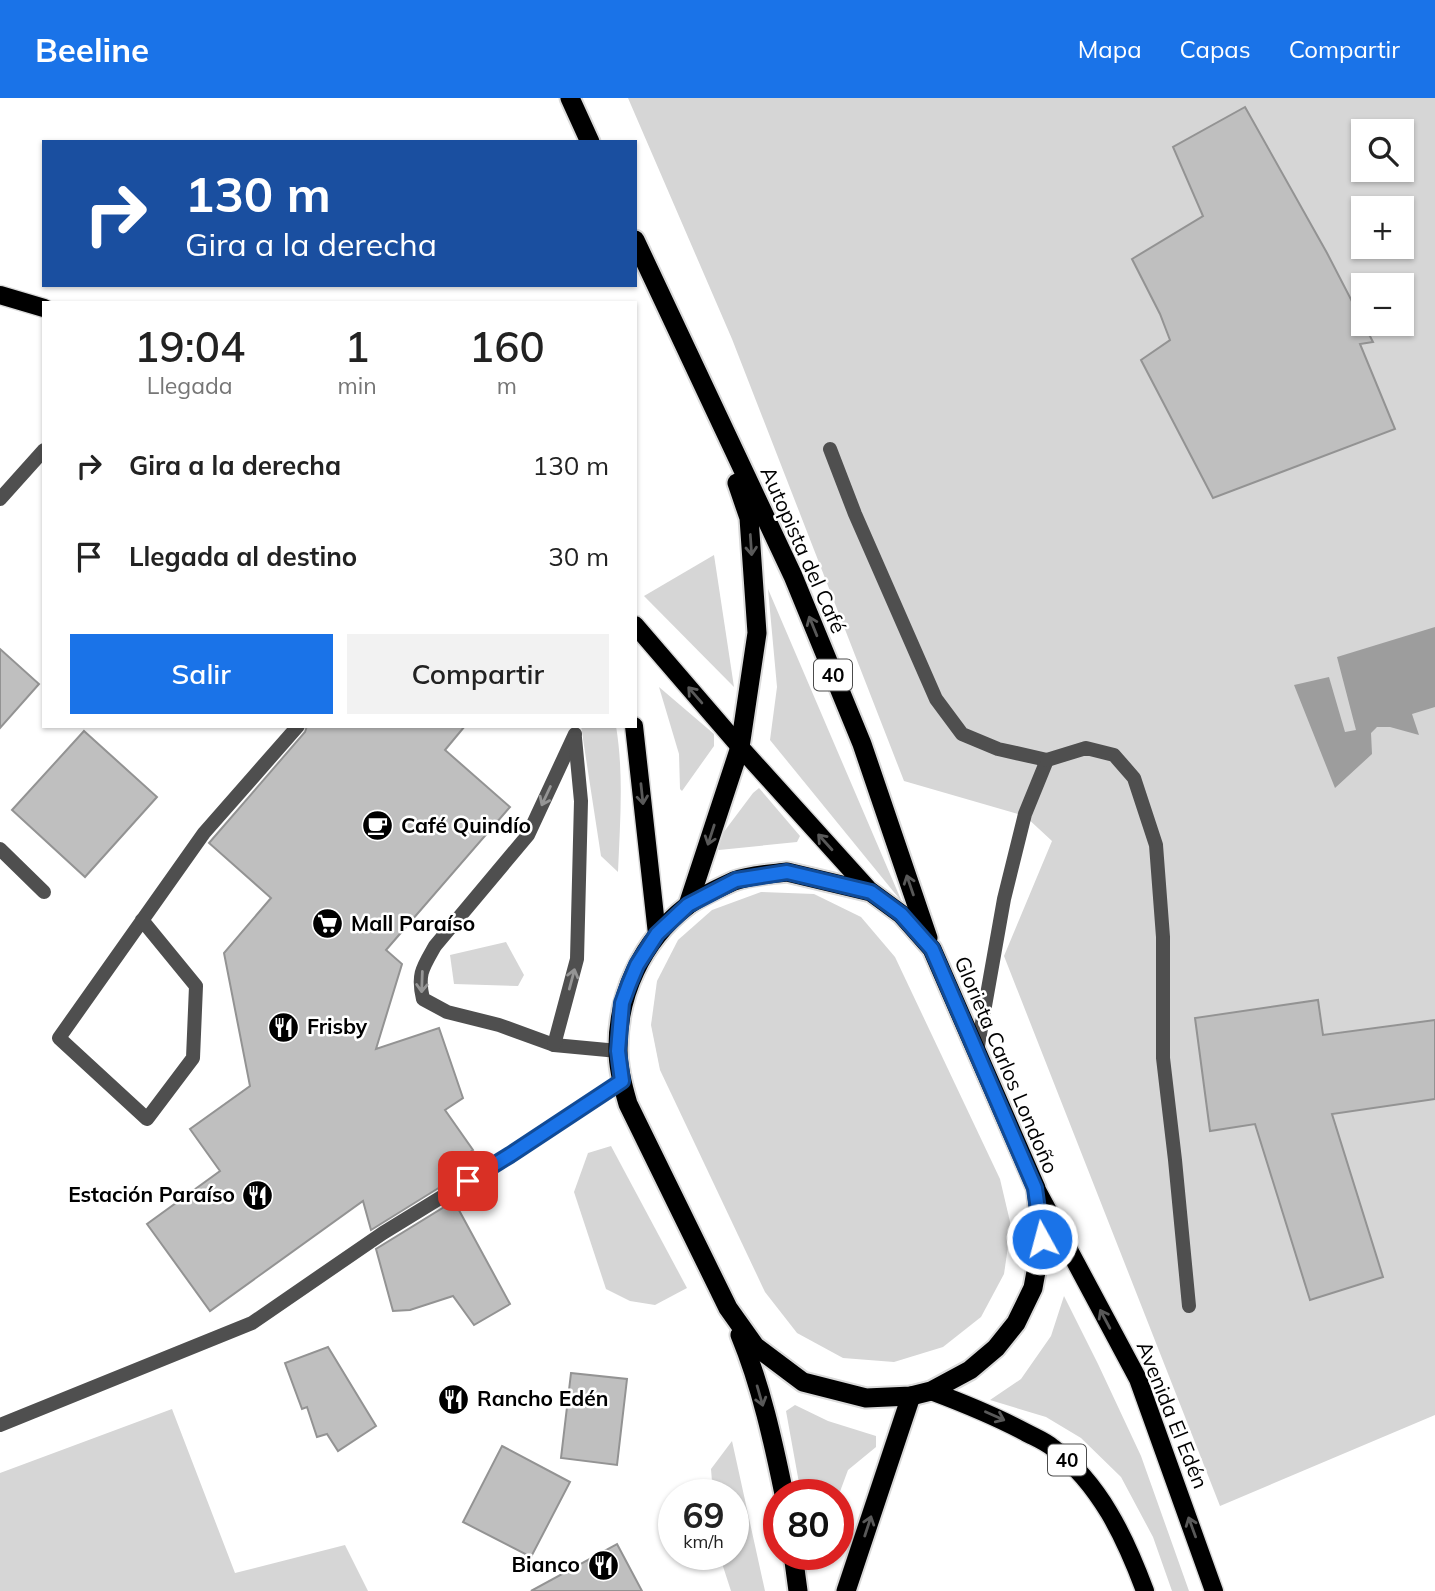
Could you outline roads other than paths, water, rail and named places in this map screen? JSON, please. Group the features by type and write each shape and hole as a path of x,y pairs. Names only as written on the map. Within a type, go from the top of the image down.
{"highway":[{"path":"570,98 589,140"},
{"name":"Autopista del Café","path":"637,244 793,576 862,744 932,949"},
{"name":"Autopista del Café","path":"688,905 740,747 757,632 749,518 714,409"},
{"name":"Glorieta Carlos Londoño","path":"787,872 871,892 901,914 932,949 1035,1188 1042,1239 1033,1288 1016,1323 996,1348 970,1370 931,1391 911,1396 866,1398 803,1382 755,1346 728,1308 628,1104 618,1051 622,1003 637,965 657,934 688,905 736,880 787,872"},
{"name":"40","path":"728,1308 748,1355 781,1479"},
{"path":"846,1591 911,1396"},
{"path":"795,1570 797,1591"}],"main road":[{"path":"0,295 42,307"},
{"path":"637,627 740,747 871,892"},
{"path":"634,728 657,934"},
{"name":"Avenida El Edén","path":"1035,1188 1138,1379 1214,1591"},
{"name":"40","path":"931,1391 996,1416 1051,1446 1072,1464 1107,1506 1131,1554 1145,1591"}],"street":[{"path":"830,449 855,514 936,699 962,734 998,748 1047,760 1086,748 1114,755 1134,778 1156,845 1163,937 1163,1058 1189,1306"},
{"path":"0,499 42,452"},
{"path":"142,920 196,986 193,1058 147,1119 59,1038 142,920 204,833 296,728"},
{"path":"554,1045 577,959 581,801 573,730"},
{"path":"573,730 528,835 435,946 419,982 423,999 447,1012 554,1045 618,1051"},
{"path":"977,1053 1003,899 1025,814 1047,760"},
{"path":"0,849 44,892"},
{"path":"0,1425 252,1323 383,1233 510,1155 622,1081"}],"place":[{"name":"Café Quindío","path":"378,826"},
{"name":"Mall Paraíso","path":"328,924"},
{"name":"Frisby","path":"284,1027"},
{"name":"Estación Paraíso","path":"258,1195"},
{"name":"Rancho Edén","path":"454,1399"},
{"name":"Bianco","path":"603,1565"}]}
